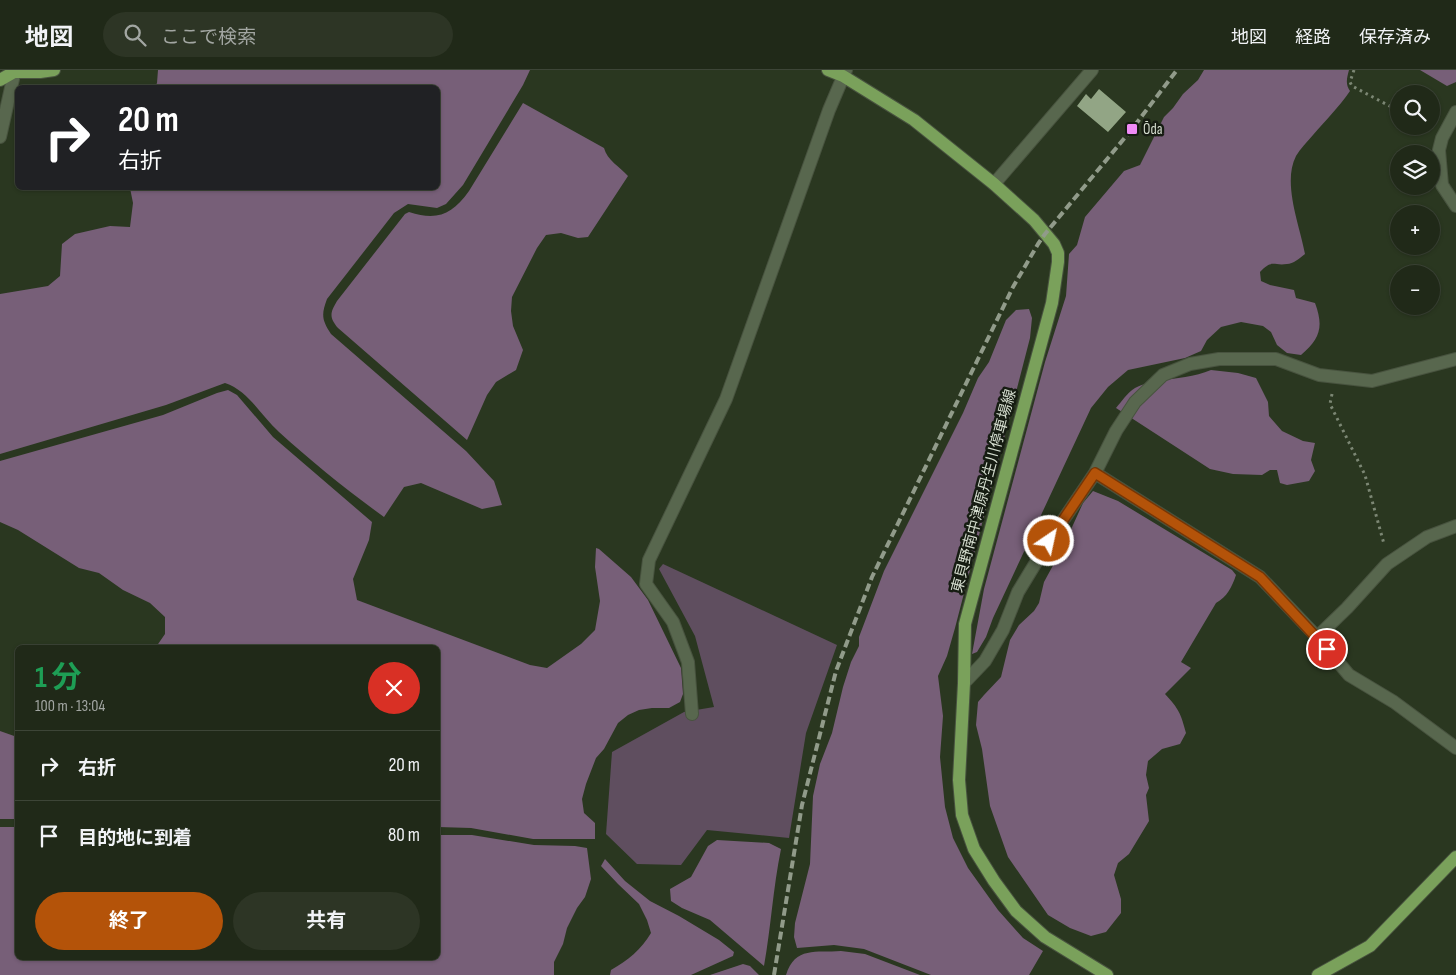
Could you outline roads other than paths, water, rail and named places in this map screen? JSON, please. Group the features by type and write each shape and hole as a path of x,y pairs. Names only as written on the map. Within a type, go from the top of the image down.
{"main road":[{"path":"0,80 15,71 40,72 54,70"},
{"name":"東貝野南中津原丹生川停車場線","path":"828,70 844,73 914,120 994,184 1034,220 1054,244 1058,253 1052,303 965,624 959,780 962,815 974,848 1016,911 1045,937 1107,975"},
{"path":"1318,975 1370,946 1456,856"}],"street":[{"path":"994,184 1092,70"},
{"path":"0,138 15,71"},
{"path":"692,714 688,662 673,622 646,584 649,560 726,399 844,73"},
{"path":"1456,112 1442,138 1439,150 1442,185 1456,206"},
{"path":"964,683 985,661 1003,630 1018,592 1049,541 1095,473 1116,431 1135,402 1162,375 1190,364 1219,359 1276,359 1318,375 1372,381 1456,359"},
{"path":"1095,473 1260,577 1317,637 1349,675 1394,702 1456,748"},
{"path":"1317,637 1387,564 1427,537 1456,526"}],"railway":[{"path":"774,975 802,805 836,671 872,577 1013,287 1038,244 1132,129 1177,70"}],"place":[{"name":"Ōda","path":"1132,129"}]}
